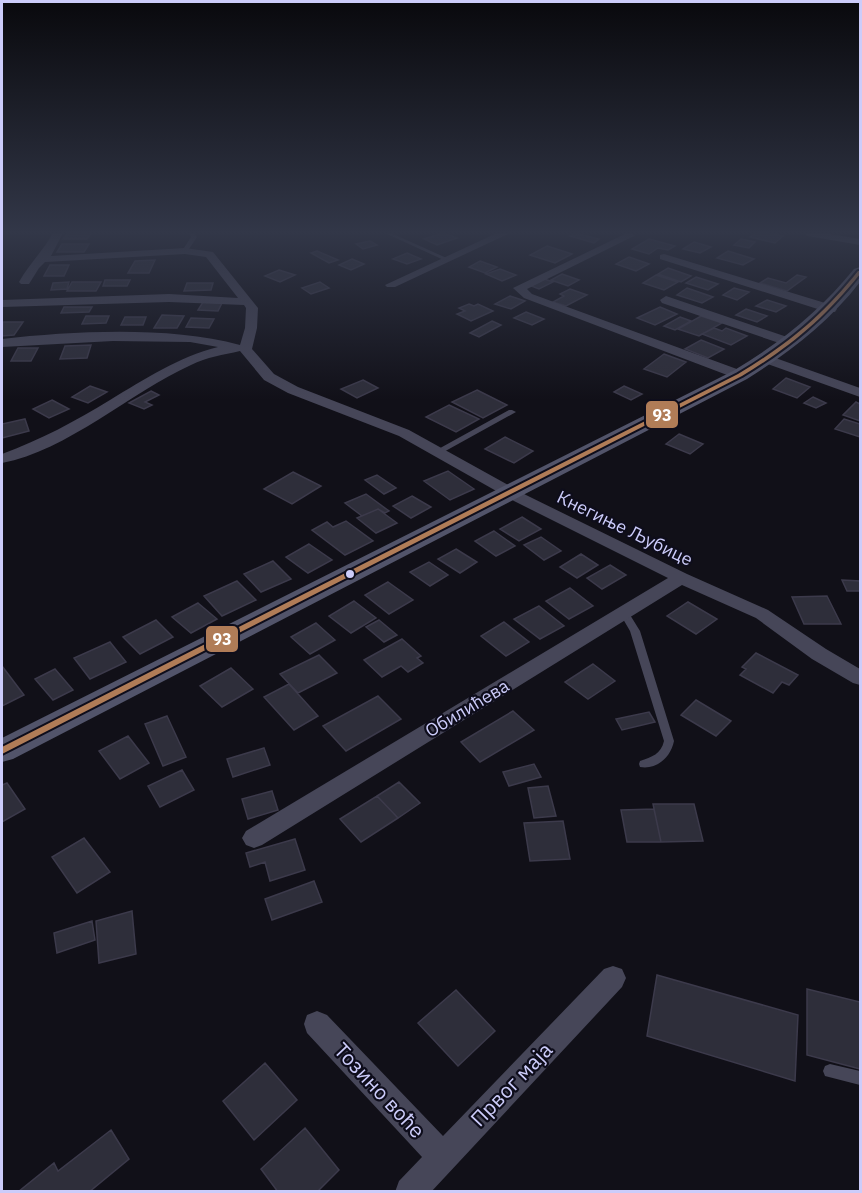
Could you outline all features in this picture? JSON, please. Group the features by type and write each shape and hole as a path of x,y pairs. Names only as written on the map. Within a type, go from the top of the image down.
{"main road":[{"path":"2,751 740,375 792,343 831,309 849,289"}],"street":[{"path":"236,289 252,308 251,328 240,349"},
{"path":"520,289 528,296 740,375"},
{"path":"766,289 831,309"},
{"path":"2,304 170,298 247,302"},
{"path":"666,300 792,343"},
{"path":"2,343 44,338 201,339 240,349"},
{"path":"2,459 58,435 168,371 208,352 240,349"},
{"name":"Кнегиње Љубице","path":"240,349 269,377 293,390 404,434 510,493 681,578 762,614 819,654 861,678"},
{"path":"767,359 861,393"},
{"name":"Обилићева","path":"254,837 681,578"},
{"name":"Првог маја","path":"410,1191 613,978"},
{"name":"Тозино воће","path":"317,1024 442,1156"}],"lane":[{"path":"437,452 512,412"},
{"path":"624,612 635,631 669,741 665,753 653,762 644,764"},
{"path":"830,1071 861,1078"}],"building":[{"path":"68,289 97,289 96,291 67,291"},
{"path":"185,289 211,289 211,290 184,291"},
{"path":"303,289 327,289 311,294"},
{"path":"570,289 587,295 566,306 553,302 564,296 560,294"},
{"path":"689,289 713,297 702,303 677,295"},
{"path":"733,289 749,292 737,300 723,295"},
{"path":"510,296 525,301 511,309 495,304"},
{"path":"767,300 786,306 776,312 756,306"},
{"path":"203,302 222,303 218,311 198,310"},
{"path":"469,304 474,306 478,304 493,311 471,321 457,314 465,311 459,308"},
{"path":"64,307 92,307 89,312 61,313"},
{"path":"660,307 677,314 655,325 637,318"},
{"path":"746,309 767,316 757,322 736,315"},
{"path":"526,312 544,319 532,325 514,318"},
{"path":"162,315 184,316 177,328 154,328"},
{"path":"86,316 109,316 106,323 82,324"},
{"path":"701,316 722,323 699,336 678,329"},
{"path":"125,317 146,317 143,325 121,325"},
{"path":"680,317 691,321 675,330 664,326"},
{"path":"191,318 214,319 209,328 186,327"},
{"path":"492,321 501,325 479,337 470,333"},
{"path":"3,322 23,322 14,335 2,336"},
{"path":"714,328 722,331 726,328 747,336 731,345 702,334"},
{"path":"701,340 724,349 708,358 685,349"},
{"path":"91,345 87,358 60,359 65,346"},
{"path":"18,348 38,348 31,361 11,361"},
{"path":"664,354 686,362 667,377 644,369"},
{"path":"786,378 810,387 797,398 773,389"},
{"path":"363,380 378,388 357,398 341,389"},
{"path":"90,386 107,392 88,403 72,397"},
{"path":"624,386 642,394 631,400 614,392"},
{"path":"477,390 507,405 483,418 452,402"},
{"path":"151,391 159,395 145,402 152,405 144,409 129,403"},
{"path":"813,397 826,403 816,408 804,403"},
{"path":"52,400 69,409 49,418 33,409"},
{"path":"856,402 860,404 860,421 843,415"},
{"path":"449,405 479,419 456,432 426,417"},
{"path":"25,419 29,431 2,438 2,424"},
{"path":"844,419 860,424 860,437 835,429"},
{"path":"679,434 703,444 690,454 666,444"},
{"path":"505,437 533,451 514,463 485,449"},
{"path":"448,471 474,489 450,500 424,481"},
{"path":"293,472 321,486 292,504 264,489"},
{"path":"377,475 396,488 384,494 365,480"},
{"path":"366,494 389,511 385,513 378,509 362,516 345,503"},
{"path":"412,496 431,507 411,518 393,506"},
{"path":"378,509 397,523 376,533 357,518"},
{"path":"522,517 541,529 519,541 500,529"},
{"path":"346,521 373,541 345,555 312,530 327,522 333,527"},
{"path":"494,531 515,546 496,556 475,541"},
{"path":"541,537 561,551 544,560 524,545"},
{"path":"309,544 332,560 308,573 286,557"},
{"path":"456,549 477,562 460,573 438,559"},
{"path":"581,554 598,565 577,578 560,567"},
{"path":"273,561 291,579 261,592 244,574"},
{"path":"429,562 448,575 430,586 410,572"},
{"path":"610,565 626,575 602,589 587,578"},
{"path":"842,580 860,581 860,591 847,591"},
{"path":"237,581 256,600 222,616 204,596"},
{"path":"388,582 413,600 389,614 365,595"},
{"path":"570,588 593,606 569,619 546,601"},
{"path":"827,596 841,624 804,624 792,597"},
{"path":"354,601 376,618 351,633 329,616"},
{"path":"688,602 717,619 696,634 667,616"},
{"path":"198,603 217,619 191,633 172,617"},
{"path":"539,606 564,626 540,639 514,619"},
{"path":"156,620 173,637 140,654 123,637"},
{"path":"379,620 397,635 384,642 366,627"},
{"path":"504,622 529,642 506,656 481,636"},
{"path":"316,623 335,640 310,654 291,637"},
{"path":"402,639 421,656 417,658 423,663 408,672 401,666 382,677 364,660"},
{"path":"110,642 126,662 90,679 74,658"},
{"path":"756,653 798,675 789,685 782,682 773,693 740,675 746,669 742,667"},
{"path":"319,655 337,673 298,693 280,674"},
{"path":"593,664 615,681 588,699 565,682"},
{"path":"2,666 24,695 2,706"},
{"path":"231,668 253,689 222,707 200,686"},
{"path":"55,669 73,690 53,700 35,679"},
{"path":"289,684 318,716 294,730 264,697"},
{"path":"378,696 401,719 346,751 323,726"},
{"path":"696,700 731,721 716,736 681,715"},
{"path":"513,711 534,730 480,762 461,742"},
{"path":"649,712 655,722 622,730 616,719"},
{"path":"167,716 186,757 163,766 145,724"},
{"path":"128,736 149,763 120,779 99,751"},
{"path":"264,748 270,765 233,777 227,759"},
{"path":"534,764 541,777 509,786 503,772"},
{"path":"182,770 194,790 160,807 148,786"},
{"path":"399,782 420,803 398,818 377,796"},
{"path":"7,783 25,809 2,822 2,785"},
{"path":"548,786 556,816 534,818 528,788"},
{"path":"272,791 278,810 248,819 242,799"},
{"path":"377,796 398,818 361,842 340,819"},
{"path":"653,804 694,804 703,841 661,842"},
{"path":"654,809 661,842 627,842 621,810"},
{"path":"563,821 570,859 530,861 524,823"},
{"path":"84,838 110,872 77,893 52,857"},
{"path":"295,839 305,870 270,881 265,862 250,867 246,853"},
{"path":"314,881 322,902 272,920 265,899"},
{"path":"132,911 136,954 99,963 96,921"},
{"path":"92,921 95,940 57,953 54,933"},
{"path":"657,975 798,1015 795,1081 647,1036"},
{"path":"807,989 860,1002 860,1069 807,1055"},
{"path":"456,990 495,1031 458,1066 418,1023"},
{"path":"265,1063 297,1100 254,1140 223,1101"},
{"path":"305,1128 339,1170 317,1192 278,1192 261,1169"},
{"path":"111,1130 129,1159 89,1192 18,1192 54,1163 58,1171"}],"transit line":[{"name":"93","path":"2,751 740,375 806,330 846,289"}]}
